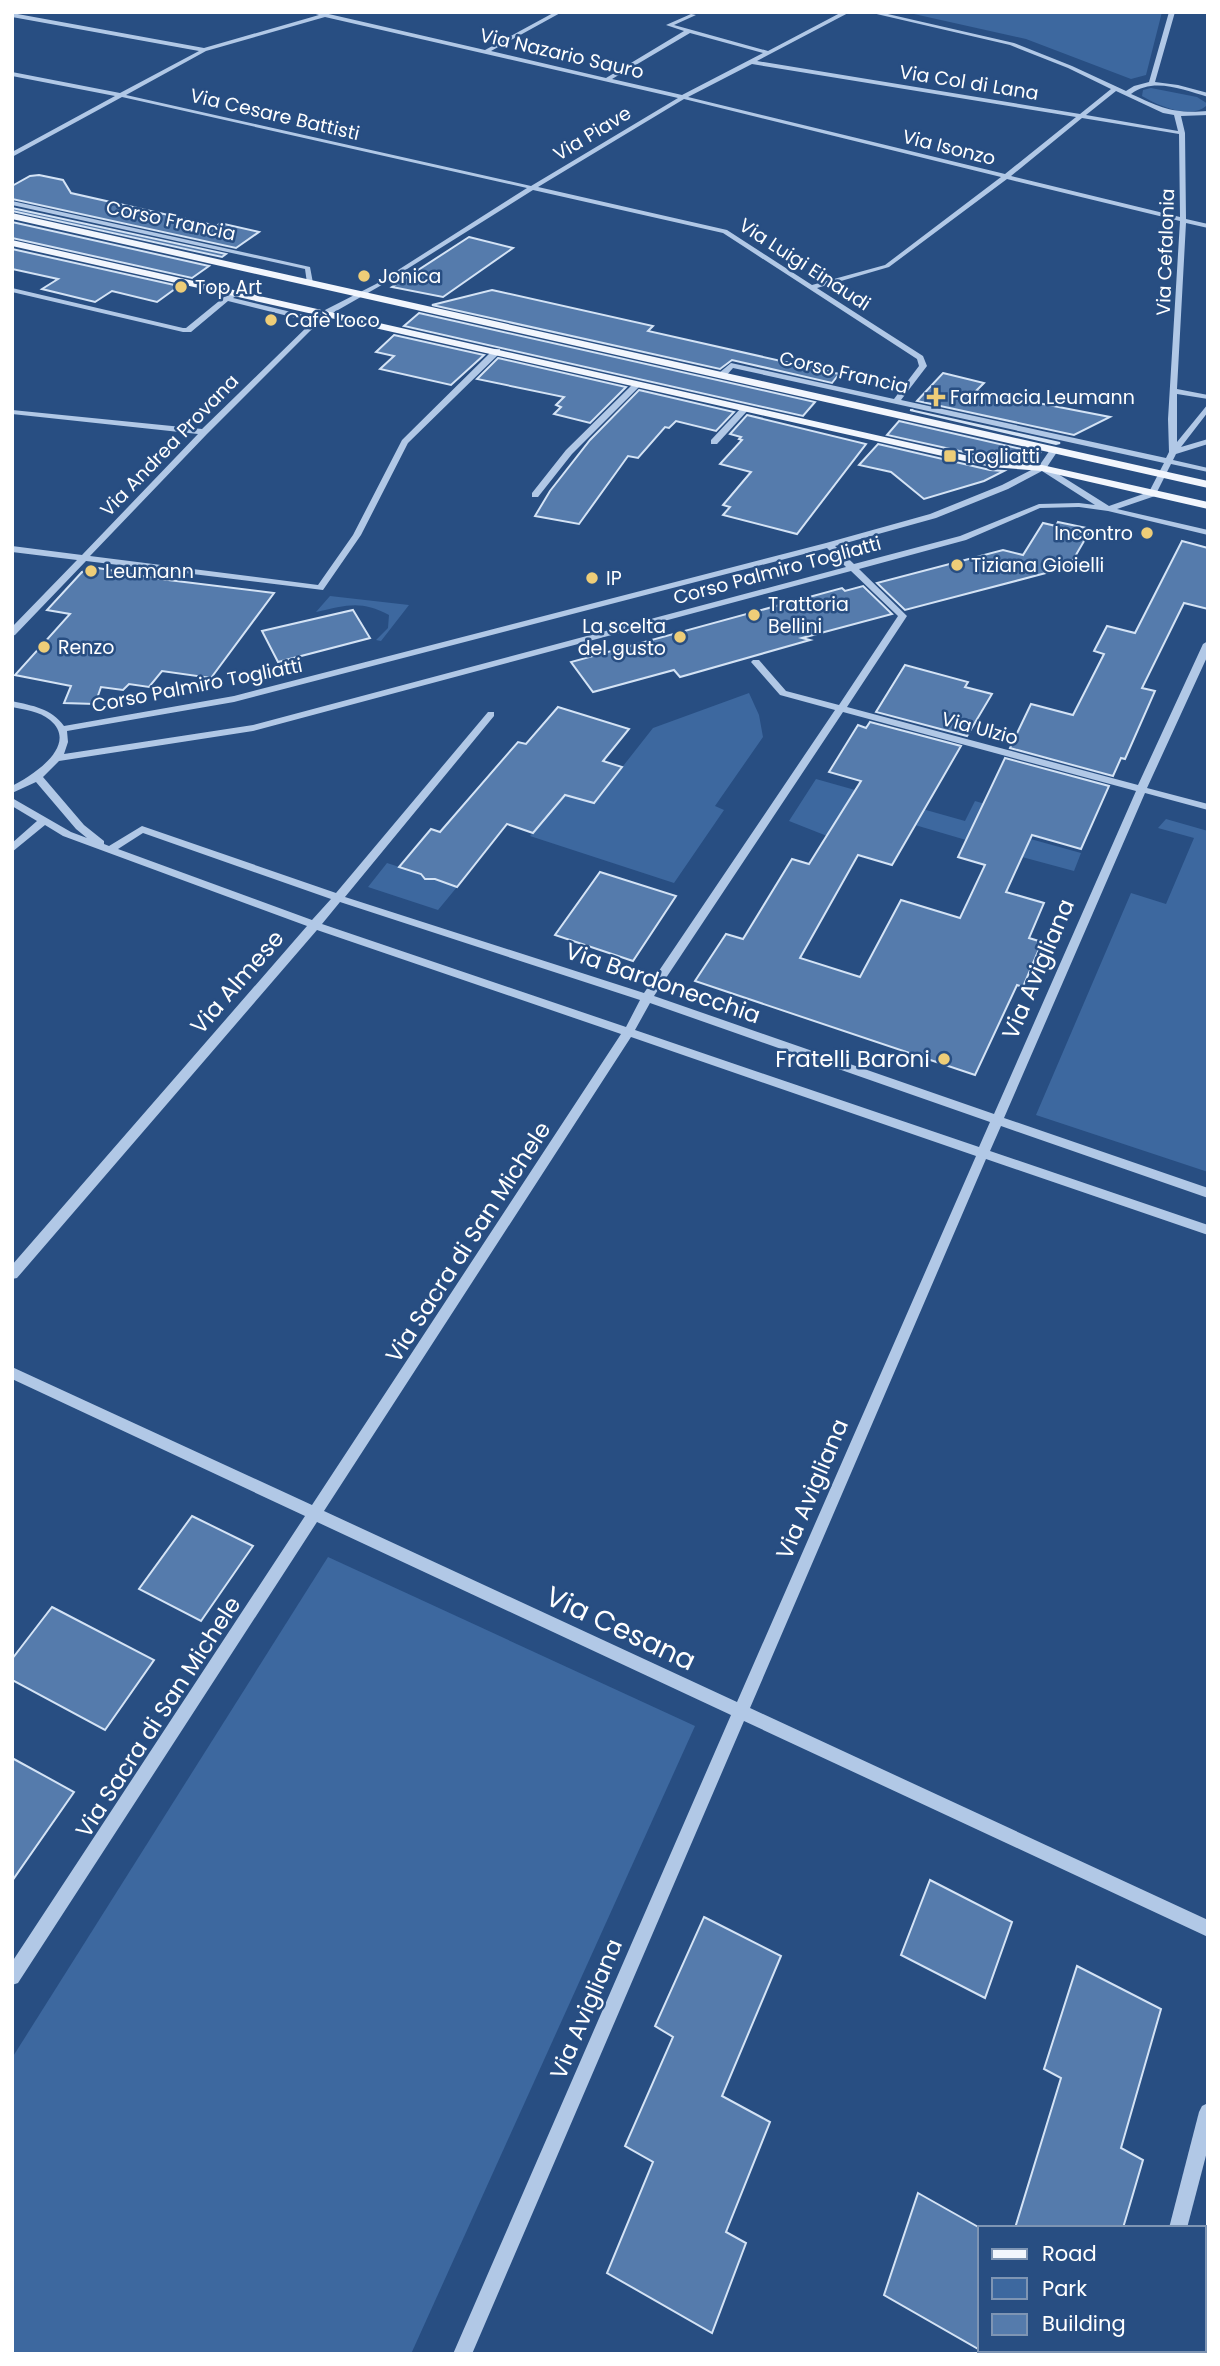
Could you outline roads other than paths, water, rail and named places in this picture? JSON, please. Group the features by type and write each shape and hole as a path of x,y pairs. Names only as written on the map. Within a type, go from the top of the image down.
{"main road":[{"name":"Corso Francia","path":"12,216 1208,485"},
{"path":"12,243 231,296 328,312 991,464 1042,468 1208,506"}],"street":[{"name":"Via Nazario Sauro","path":"312,12 328,13 683,97"},
{"path":"486,52 559,12"},
{"name":"Via Piave","path":"361,294 683,97 847,12"},
{"path":"871,12 1012,44 1128,93 1154,108 1177,114 1208,113"},
{"path":"1152,83 1172,12"},
{"path":"12,155 204,50 328,13"},
{"path":"12,15 204,50"},
{"path":"693,15 669,25 769,53"},
{"path":"606,80 689,31"},
{"name":"Via Col di Lana","path":"752,62 1182,133"},
{"name":"Via Cesare Battisti","path":"12,74 118,95 530,189"},
{"path":"1128,93 1133,88 1152,83 1208,95"},
{"path":"812,287 887,267 1116,88"},
{"name":"Via Isonzo","path":"683,97 1208,226"},
{"name":"Via Cefalonia","path":"1173,452 1183,220 1182,133 1177,114"},
{"name":"Via Luigi Einaudi","path":"530,189 725,231 920,358 922,366 895,402"},
{"name":"Corso Francia","path":"12,203 308,268 310,283"},
{"path":"12,290 183,330 188,330 231,296 318,321"},
{"name":"Via Andrea Provana","path":"12,633 204,432 318,321 328,312 361,294"},
{"path":"12,549 320,588 357,535 405,442 497,351"},
{"name":"Corso Francia","path":"722,375 731,365 1208,470"},
{"path":"535,495 569,452 638,384"},
{"path":"1175,391 1208,397"},
{"path":"1152,494 1173,452 1208,406"},
{"path":"714,442 745,408"},
{"path":"12,412 204,432"},
{"path":"1173,452 1208,441"},
{"path":"1055,449 1042,468 1108,509 1208,533"},
{"name":"Corso Palmiro Togliatti","path":"62,729 234,699 829,545 933,516 1042,468"},
{"name":"Corso Palmiro Togliatti","path":"58,758 253,728 963,538 1039,506 1079,505 1108,509 1152,494"},
{"name":"Via Sacra di San Michele","path":"12,1977 317,1514 629,1031 647,998 903,616 829,545"},
{"name":"Via Avigliana","path":"462,2354 1141,790 1208,644"},
{"name":"Via Ulzio","path":"756,662 783,693 1208,807"},
{"path":"12,704 50,715 62,729 64,740 58,758 38,778 12,790"},
{"name":"Via Almese","path":"12,1274 338,898 491,714"},
{"path":"38,778 80,827 108,850"},
{"path":"12,801 67,834 314,925 1208,1230"},
{"path":"12,849 43,821"},
{"name":"Via Bardonecchia","path":"108,850 142,829 338,898 647,998 1208,1193"},
{"name":"Via Cesana","path":"12,1373 1208,1929"},
{"path":"1179,2226 1208,2112"}],"place":[{"name":"Jonica","path":"364,276"},
{"name":"Top Art","path":"181,287"},
{"name":"Cafè Loco","path":"271,320"},
{"name":"Farmacia Leumann","path":"936,397"},
{"name":"Togliatti","path":"950,456"},
{"name":"Incontro","path":"1147,533"},
{"name":"Tiziana Gioielli","path":"957,565"},
{"name":"Leumann","path":"91,571"},
{"name":"IP","path":"592,578"},
{"name":"Trattoria Bellini","path":"754,615"},
{"name":"La scelta del gusto","path":"680,637"},
{"name":"Renzo","path":"44,647"},
{"name":"Fratelli Baroni","path":"944,1059"}]}
